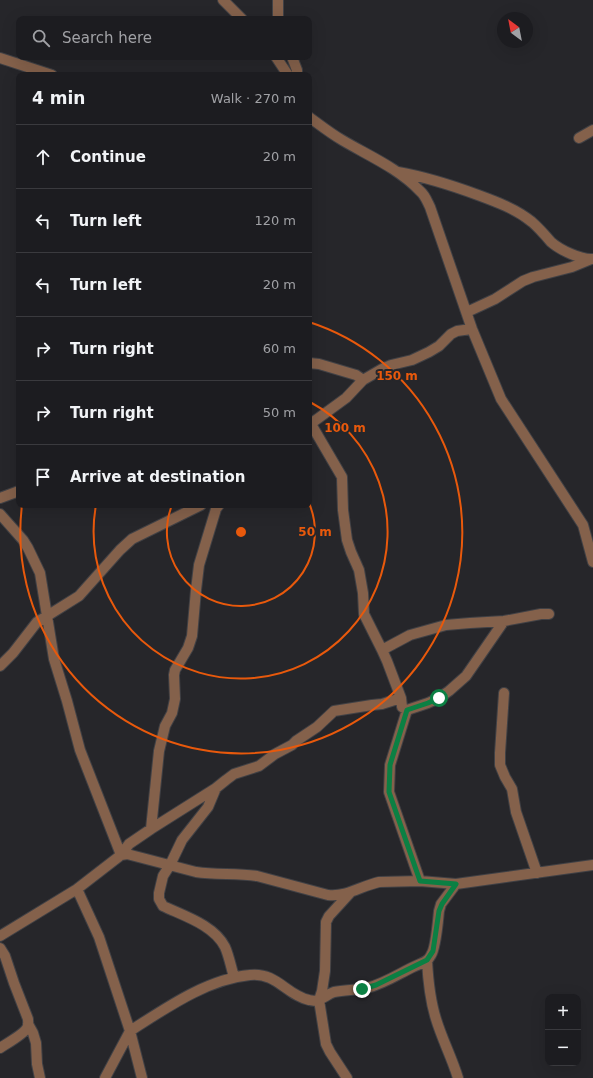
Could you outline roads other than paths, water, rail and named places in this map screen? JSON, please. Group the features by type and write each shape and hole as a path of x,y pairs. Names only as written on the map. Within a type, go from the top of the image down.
{"street":[{"path":"223,0 239,16"},
{"path":"278,0 278,16"},
{"path":"0,58 43,72"},
{"path":"278,60 286,72"},
{"path":"293,60 297,72"},
{"path":"312,119 342,140 398,172 420,191 430,207 472,329 501,399 583,525 593,562"},
{"path":"579,138 593,130"},
{"path":"398,172 427,177 471,192 510,208 533,222 558,247 573,255 591,259"},
{"path":"466,312 495,299 533,277 572,267 591,259"},
{"path":"312,424 346,398 363,380 391,365 412,360 429,352 457,331 472,329"},
{"path":"312,363 356,375 363,380"},
{"path":"312,428 342,477 343,510 347,540 359,570 363,593 364,614 382,650 401,698 402,707 407,710"},
{"path":"0,498 16,492"},
{"path":"0,666 14,653 37,622 79,596 120,550 132,539 195,508"},
{"path":"151,829 159,751 165,726 172,713 175,699 175,670 190,643 192,636 199,565 217,508"},
{"path":"0,514 26,544 40,573 54,659 80,750 121,855"},
{"path":"382,650 410,635 446,626 504,621 541,614 549,614"},
{"path":"407,710 439,698 466,676 504,621"},
{"path":"504,693 500,765 502,772 512,789 516,812 537,874"},
{"path":"0,936 77,889 121,855 129,844 216,788 234,774 259,766 292,745 317,727 334,711 382,704 401,698"},
{"path":"407,710 390,765 389,792 420,881"},
{"path":"216,788 208,807 182,840 163,876 159,899 163,906 206,926 219,937 225,948 234,977"},
{"path":"121,855 127,854 204,874 246,874 257,876 334,896 350,893 379,882 420,881 456,884 537,874 593,865"},
{"path":"105,1078 130,1030 177,1001 213,983 252,974 261,975 275,981 300,997 313,1001 319,1000 336,992 362,989 376,985 427,960 433,951 439,911 456,884"},
{"path":"77,889 99,938 130,1030 142,1078"},
{"path":"347,1078 326,1044 319,1000 325,971 326,922 329,916 350,893"},
{"path":"0,948 5,956 28,1019 27,1029 0,1048"},
{"path":"427,960 428,981 436,1019 458,1078"},
{"path":"28,1024 36,1043 37,1064 40,1078"}]}
